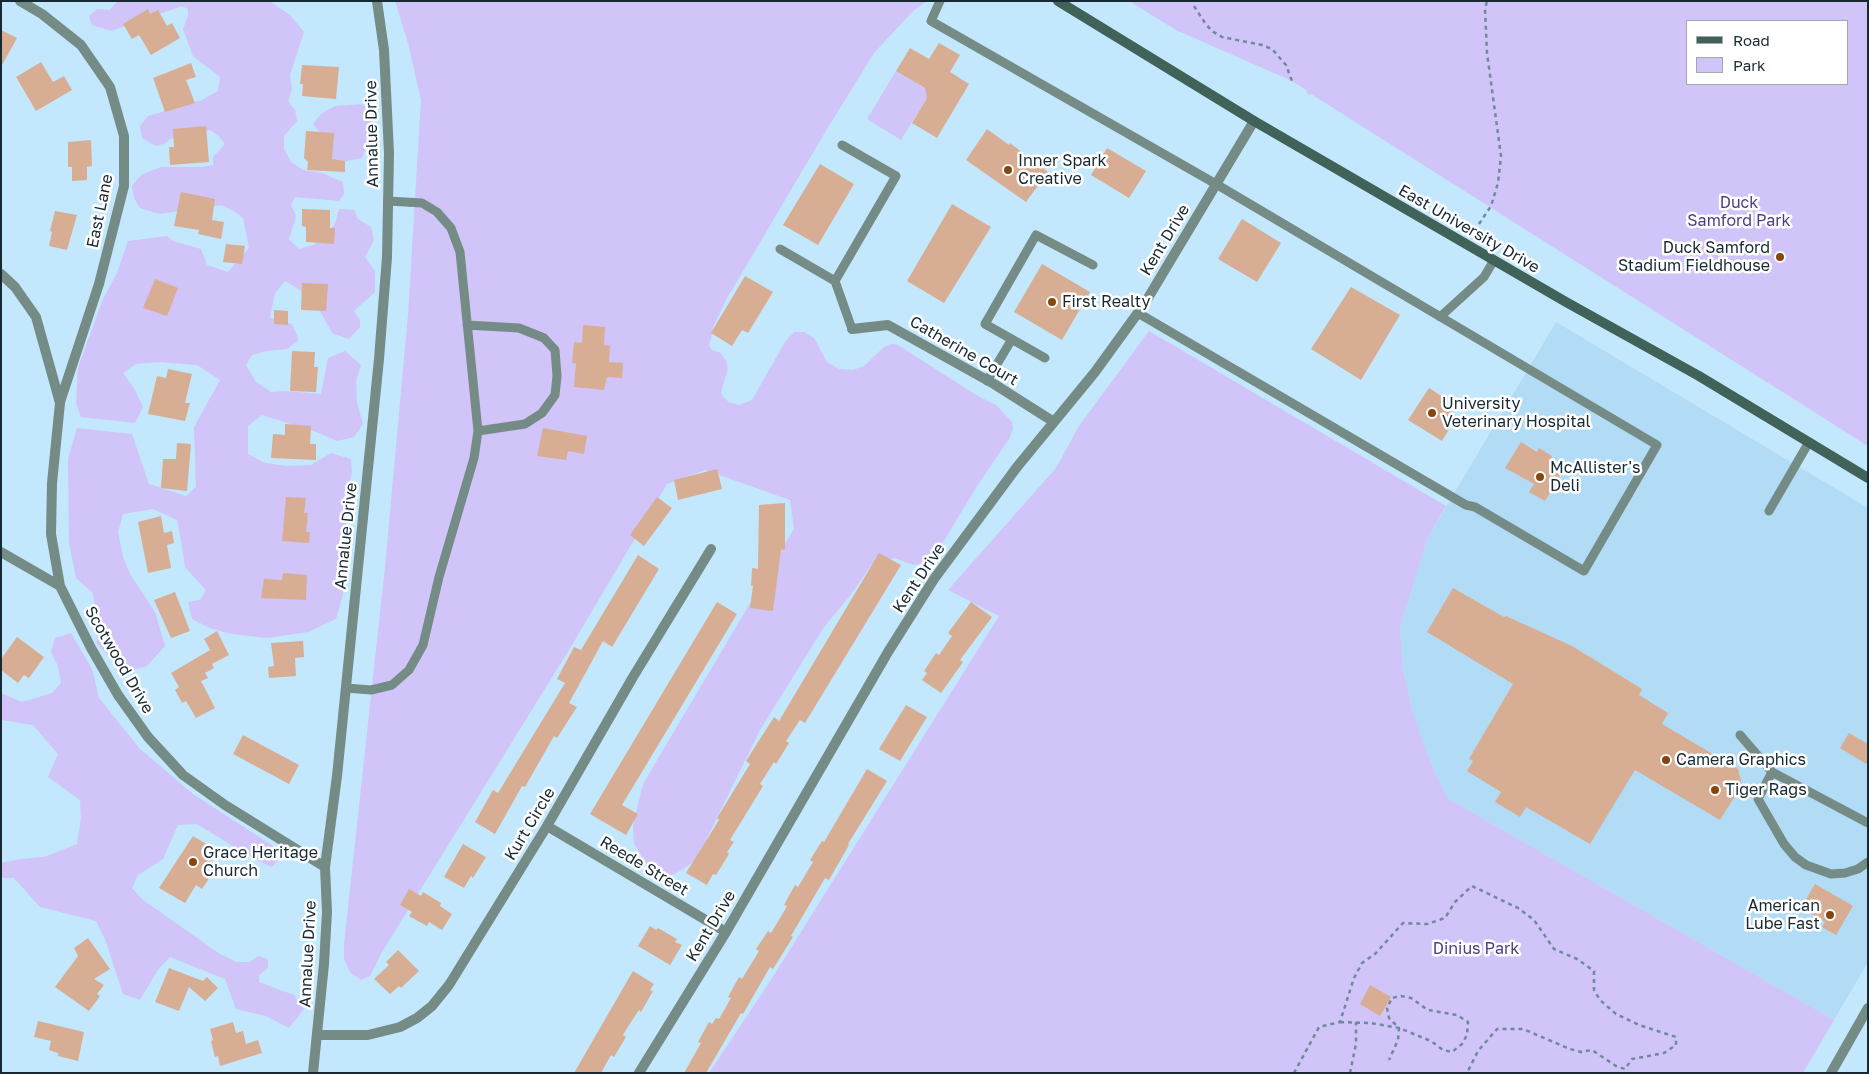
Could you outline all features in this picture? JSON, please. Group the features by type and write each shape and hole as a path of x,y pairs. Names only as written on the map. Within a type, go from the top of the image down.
{"main road":[{"name":"East University Drive","path":"1058,1 1254,120 1494,260 1699,376 1868,478"}],"street":[{"name":"East Lane","path":"20,1 42,14 82,45 110,87 124,136 124,186 99,284 60,403"},
{"name":"Annalue Drive","path":"313,1073 324,964 327,912 326,867 338,776 379,359 387,257 389,154 384,50 377,1"},
{"name":"Kent Drive","path":"639,1073 726,932 888,652 934,579 1017,467 1095,372 1138,313 1254,120"},
{"name":"Scotwood Drive","path":"1,274 15,287 36,317 60,403 52,483 51,534 60,586 90,648 118,695 148,737 183,774 224,805 326,867"},
{"name":"Catherine Court","path":"852,329 888,325 987,380 1054,422"},
{"name":"Kurt Circle","path":"317,1035 352,1036 384,1032 400,1027 417,1018 432,1006 449,985 547,826 633,677 711,549"},
{"path":"1,552 60,586"},
{"name":"Reede Street","path":"547,826 726,932"},
{"path":"1831,1073 1868,1008"}],"lane":[{"path":"940,1 931,21 1216,184 1656,445 1584,570 1475,507 1466,505 1138,313"},
{"path":"835,281 896,176 842,145"},
{"path":"346,688 371,690 392,685 409,670 423,645 439,577 474,458 478,431 460,252 451,228 437,212 422,202 388,201"},
{"path":"1045,358 985,324 1036,235 1093,265"},
{"path":"780,249 835,281 852,329"},
{"path":"1440,317 1484,278 1494,260"},
{"path":"467,325 519,328 544,338 555,350 557,376 555,395 542,413 525,424 478,431"},
{"path":"987,380 1012,339"},
{"path":"1769,511 1809,442"},
{"path":"1740,735 1772,772 1868,823"},
{"path":"1772,772 1758,799 1784,844 1795,857 1806,865 1831,874 1858,869 1868,862"}],"path":[{"path":"1479,224 1491,206 1498,182 1501,156 1487,53 1485,9 1487,1"},
{"path":"1194,6 1212,31 1222,36 1272,49 1286,65 1292,81"},
{"path":"1340,1022 1354,978 1362,963 1375,954 1402,923 1427,924 1445,918 1455,902 1472,886 1518,908 1534,920 1554,949 1577,959 1594,971 1594,990 1600,1000 1616,1014 1639,1025 1676,1037 1676,1045 1664,1053 1632,1059 1624,1070 1592,1050 1581,1052 1570,1049 1523,1029 1497,1029 1478,1051 1467,1073"},
{"path":"1294,1073 1320,1027 1340,1022 1356,1022 1399,1028 1431,1041 1443,1050 1452,1052 1462,1044 1467,1034 1468,1022 1457,1015 1428,1010 1411,998 1401,996 1392,998 1387,1008 1389,1018 1399,1028 1398,1040 1389,1060"},
{"path":"1350,1073 1356,1044 1356,1022"}],"shaded area":[{"path":"1556,322 1868,508 1868,962 1834,1020 1447,798 1427,754 1413,713 1403,669 1400,628 1427,539"}],"green space":[{"path":"117,1 269,1 290,15 304,32 290,75 292,90 288,101 295,110 297,121 284,136 284,149 291,162 303,170 322,173 343,182 344,194 339,201 295,197 291,205 296,216 289,239 299,249 314,245 326,237 335,223 339,209 354,210 358,219 371,227 374,240 365,257 375,271 375,292 354,311 360,320 360,327 349,339 332,333 313,298 285,281 275,293 270,318 292,324 299,340 287,349 252,355 246,365 256,382 271,392 285,391 321,394 328,358 345,351 361,365 356,381 357,403 363,424 354,437 337,441 319,433 262,415 248,426 248,454 265,463 287,466 311,465 331,453 351,459 352,474 342,502 347,528 338,546 347,580 336,619 308,632 267,638 232,634 212,629 192,619 188,602 200,600 206,590 185,567 177,520 153,509 123,514 118,532 123,557 130,574 155,612 165,646 147,666 125,672 97,644 93,593 76,578 69,542 68,459 77,428 132,434 149,484 186,496 196,487 194,427 220,380 197,365 158,362 136,364 123,373 134,388 143,407 135,423 81,417 76,403 78,367 103,299 117,273 128,241 167,236 173,241 201,249 207,265 228,272 249,248 243,218 222,205 159,214 140,208 134,198 132,186 141,175 161,167 202,167 213,165 213,157 225,144 219,136 210,130 170,139 166,143 156,146 142,138 140,126 148,116 202,100 218,91 220,77 193,56 183,29 188,16 188,9 182,6 111,31 92,25 89,16 97,9 110,10"},
{"path":"395,1 927,1 913,11 874,53 726,300 714,325 709,346 712,350 721,353 728,368 721,392 723,397 729,402 739,405 752,400 785,342 794,332 804,332 814,338 827,362 839,369 853,370 864,366 884,347 892,344 898,345 976,395 996,405 1012,422 1013,429 1009,439 977,486 939,549 926,562 914,565 894,558 873,563 849,597 824,627 760,730 704,844 693,862 665,878 650,870 634,843 633,826 643,784 794,529 790,500 705,470 667,484 572,645 382,952 370,976 361,980 350,972 344,959 344,944 385,567 408,315 421,100 408,43"},
{"name":"Duck Samford Park","path":"1129,1 1868,1 1868,446 1311,94 1308,95 1306,90 1292,81 1176,30"},
{"path":"896,71 925,88 927,98 901,140 867,119"},
{"path":"362,104 372,114 372,131 362,158 336,163 328,154 329,144 313,124 321,114 335,106"},
{"name":"Dinius Park","path":"1149,331 1446,506 1427,539 1400,628 1403,669 1413,713 1427,754 1447,798 1834,1020 1803,1073 709,1073 769,983 999,616 948,590 1056,468 1079,426"},
{"path":"71,633 92,669 99,698 140,749 193,794 276,848 281,857 272,867 254,859 197,824 178,825 163,859 138,875 132,888 143,900 220,954 237,962 250,962 258,956 268,959 268,968 259,975 259,982 294,995 304,1009 289,1028 266,1016 236,1009 225,979 170,957 157,971 140,1000 123,994 105,939 96,921 40,907 14,878 1,878 1,863 44,857 77,844 81,818 80,800 48,777 58,754 33,725 1,720 1,693 22,702 52,693 61,683 58,666 51,652 55,638"}],"building":[{"path":"148,9 150,14 158,10 167,26 172,23 180,38 151,55 139,35 132,39 123,24"},
{"path":"1,30 17,38 1,67"},
{"path":"939,43 960,55 950,72 969,84 937,138 912,123 927,98 925,88 896,71 910,48 929,59"},
{"path":"41,62 53,82 64,76 72,90 36,111 16,77"},
{"path":"191,63 196,77 186,80 195,103 165,112 153,78"},
{"path":"302,65 339,67 336,99 302,96 303,84 300,84"},
{"path":"206,126 209,162 170,165 169,147 174,147 173,129"},
{"path":"987,129 1009,145 1010,143 1048,172 1026,202 966,160"},
{"path":"306,131 334,133 332,159 345,161 345,172 307,170 308,162 304,158"},
{"path":"91,140 92,166 87,167 87,180 72,181 72,167 68,167 68,142"},
{"path":"1107,148 1146,171 1129,198 1091,175"},
{"path":"820,164 854,184 818,245 783,225"},
{"path":"181,192 215,199 212,220 224,222 221,239 198,234 199,230 174,226"},
{"path":"952,204 991,227 944,303 907,281"},
{"path":"302,209 330,210 330,228 335,228 334,244 306,242 306,227 302,226"},
{"path":"55,211 77,215 67,250 49,246 52,232 50,231"},
{"path":"1242,219 1281,243 1257,282 1218,259"},
{"path":"226,244 245,246 242,264 223,262"},
{"name":"First Realty","path":"1042,264 1090,292 1062,340 1014,312"},
{"path":"745,276 773,292 748,333 742,330 732,346 711,333"},
{"path":"155,279 178,288 167,316 143,308"},
{"path":"302,283 328,284 326,311 301,310"},
{"path":"1351,287 1400,315 1361,380 1311,349"},
{"path":"274,310 288,311 288,325 274,324"},
{"path":"583,325 605,327 604,345 610,346 609,362 623,363 622,378 607,377 604,390 574,387 576,363 572,363 574,342 582,343"},
{"path":"292,351 315,352 314,367 318,367 316,392 290,391"},
{"path":"168,369 192,374 185,403 190,403 185,421 148,414 157,376 166,378"},
{"name":"University Veterinary Hospital","path":"1429,388 1443,397 1441,401 1449,406 1447,409 1457,416 1442,441 1408,420"},
{"path":"285,424 311,426 310,444 316,444 316,460 271,458 273,434 285,435"},
{"path":"543,428 587,436 584,454 568,451 566,460 537,456"},
{"name":"McAllister's Deli","path":"1521,442 1537,452 1539,448 1552,456 1550,461 1564,469 1545,501 1529,492 1534,484 1505,468"},
{"path":"177,443 191,444 187,491 161,488 163,459 176,459"},
{"path":"717,469 722,489 678,500 674,480"},
{"path":"286,497 306,498 304,513 308,513 306,532 310,532 309,543 282,541"},
{"path":"657,497 672,508 644,546 630,535"},
{"path":"785,503 785,549 781,550 773,611 750,608 753,586 751,586 752,568 758,569 759,505"},
{"path":"161,516 164,533 172,531 174,543 167,545 171,568 148,573 138,522"},
{"path":"879,553 901,565 805,723 800,720 786,741 789,743 776,764 774,762 760,784 763,786 730,840 734,842 727,852 729,854 716,875 713,874 707,885 686,873 719,820 717,818 750,764 746,761 774,717 779,721"},
{"path":"638,555 659,569 612,647 603,641 569,703 577,707 557,738 554,736 525,787 522,786 495,834 475,822 493,790 498,793 565,683 557,679 574,647 581,650"},
{"path":"283,573 307,575 306,600 261,598 264,579 282,580"},
{"path":"1453,588 1504,617 1506,616 1572,646 1642,689 1639,695 1668,713 1662,724 1738,769 1742,785 1720,820 1635,770 1590,844 1526,807 1520,817 1495,802 1501,792 1467,771 1473,761 1469,759 1513,684 1427,632"},
{"path":"175,592 190,631 171,638 154,600"},
{"path":"717,602 737,614 622,805 638,814 626,835 590,814"},
{"path":"971,602 992,617 960,660 963,662 941,693 922,680 927,673 924,671 936,653 939,655 952,636 948,633"},
{"path":"217,631 229,655 212,664 214,668 205,673 208,678 201,681 215,708 196,718 186,701 182,703 175,690 179,687 171,673 210,650 204,639"},
{"path":"17,637 44,657 29,678 24,675 18,683 1,670 1,659"},
{"path":"303,641 304,657 295,658 296,676 269,678 268,667 274,666 271,643"},
{"path":"906,705 927,717 900,761 879,749"},
{"path":"1849,733 1868,744 1868,765 1840,748"},
{"path":"243,735 299,765 289,784 233,754"},
{"path":"867,769 887,781 848,844 829,880 825,878 791,936 793,937 773,969 770,967 706,1073 684,1073 701,1043 698,1042 709,1022 712,1024 716,1018 719,1019 731,998 728,997 739,977 742,979 759,951 756,949 768,931 771,933 787,906 784,905 795,885 798,887 813,862 810,860 822,841 824,842"},
{"name":"Grace Heritage Church","path":"193,836 218,851 203,873 210,877 202,889 196,885 185,903 159,888"},
{"path":"463,844 486,857 473,878 471,876 464,888 444,877"},
{"name":"American Lube Fast","path":"1815,884 1853,906 1836,935 1822,927 1825,922 1801,908"},
{"path":"409,889 421,896 423,892 441,903 440,906 452,914 442,930 429,922 427,926 409,916 412,912 400,905"},
{"path":"650,926 656,930 658,928 677,939 675,942 682,945 670,965 638,946"},
{"path":"88,938 110,969 94,979 104,985 97,994 100,996 89,1011 55,987 78,956 74,948"},
{"path":"398,950 419,971 401,988 399,986 390,994 374,979 389,965 386,962"},
{"path":"169,968 203,981 207,977 218,988 205,1001 189,987 179,1011 155,1002"},
{"path":"633,971 654,984 650,990 653,991 641,1012 639,1010 629,1025 623,1035 626,1037 614,1057 611,1055 601,1073 574,1073"},
{"path":"1370,985 1391,997 1380,1016 1360,1004"},
{"path":"38,1021 84,1032 78,1061 58,1056 58,1053 49,1050 51,1041 34,1037"},
{"path":"233,1022 236,1033 243,1031 246,1044 258,1040 262,1053 220,1066 218,1056 215,1057 210,1029"}],"place":[{"name":"Inner Spark Creative","path":"1008,170"},
{"name":"Duck Samford Stadium Fieldhouse","path":"1780,257"},
{"name":"First Realty","path":"1052,302"},
{"name":"University Veterinary Hospital","path":"1432,413"},
{"name":"McAllister's Deli","path":"1540,477"},
{"name":"Camera Graphics","path":"1666,760"},
{"name":"Tiger Rags","path":"1715,790"},
{"name":"Grace Heritage Church","path":"193,862"},
{"name":"American Lube Fast","path":"1830,915"}]}
